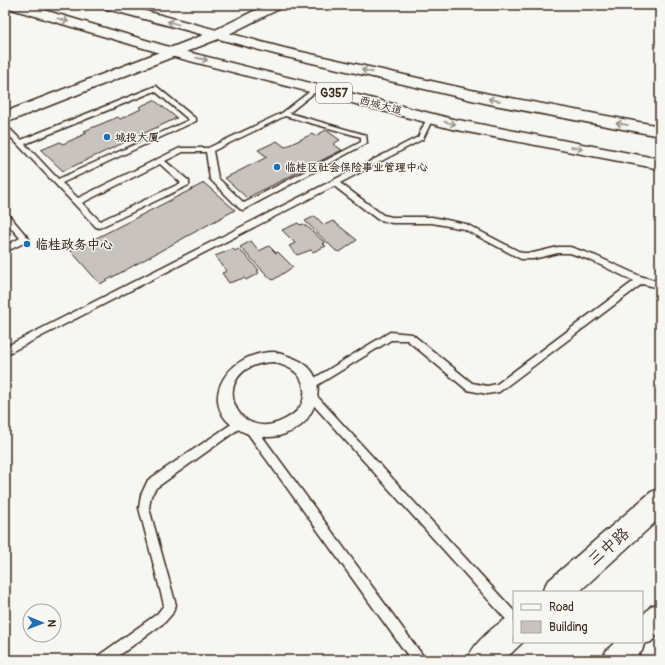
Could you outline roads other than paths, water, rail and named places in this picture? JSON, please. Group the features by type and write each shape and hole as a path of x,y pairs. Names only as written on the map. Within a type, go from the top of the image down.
{"main road":[{"name":"西城大道","path":"13,5 172,52 317,88 452,124 660,164"},
{"name":"G357","path":"108,5 282,52 489,99 660,131"},
{"path":"5,118 216,34 276,5"},
{"name":"三中路","path":"558,591 660,501"},
{"path":"482,660 513,631"}],"street":[{"path":"274,357 287,359 298,365 307,374 312,391 308,408 299,419 287,426 272,431 257,430 243,426 233,417 226,406 225,394 228,381 236,371 261,358 274,357"},
{"path":"643,632 660,615"},
{"path":"615,660 632,643"}],"lane":[{"path":"20,143 156,88 194,120 57,182"},
{"path":"77,202 182,150 209,150 284,114 317,88"},
{"path":"209,150 214,179 243,207 364,143 364,136 284,114"},
{"path":"5,351 421,138 430,118"},
{"path":"5,127 99,225 186,183 161,161"},
{"path":"334,182 380,217 392,220 432,220 466,227 522,256 527,257 551,250 570,250 606,263 641,280 660,285"},
{"path":"5,216 25,239 5,248"},
{"path":"513,619 312,391 390,336 396,335 409,337 470,388 487,390 499,388 641,280"},
{"path":"102,660 161,618 168,610 170,604 144,508 146,495 152,484 236,425"},
{"path":"250,428 419,660"}],"place":[{"name":"城投大厦","path":"107,137"},
{"name":"临桂区社会保险事业管理中心","path":"277,167"},
{"name":"临桂政务中心","path":"27,244"}]}
